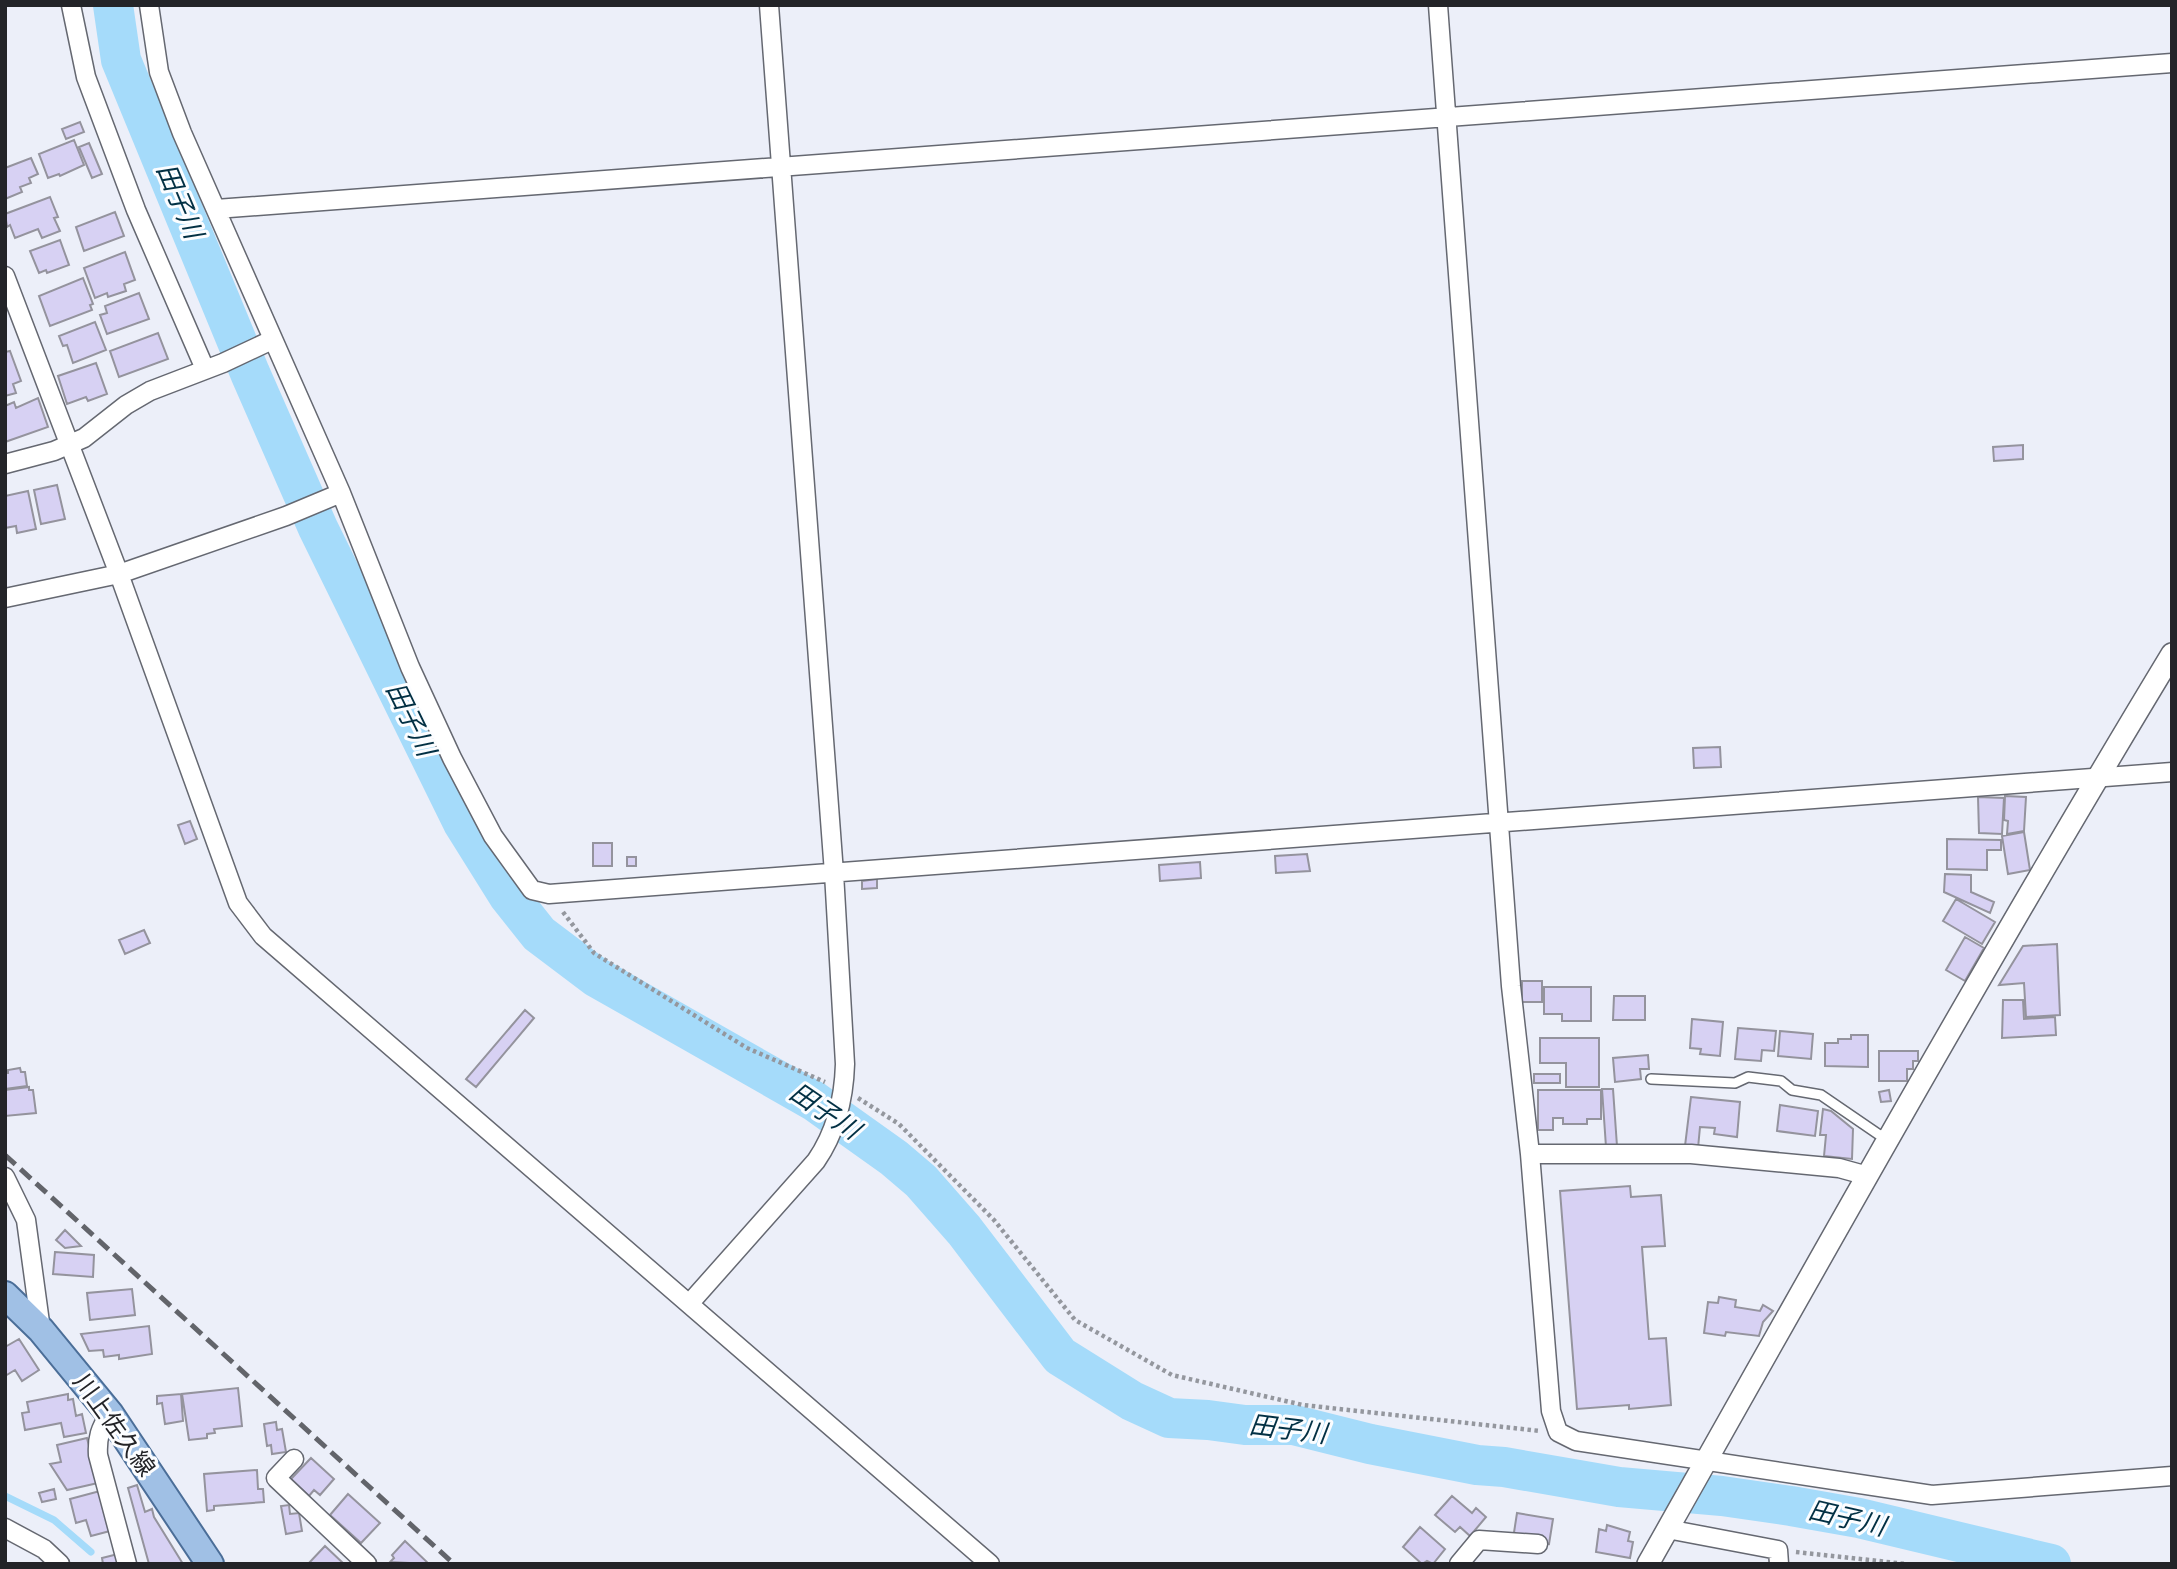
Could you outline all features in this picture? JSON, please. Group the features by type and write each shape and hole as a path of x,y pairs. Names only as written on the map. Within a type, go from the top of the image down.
{"main road":[{"name":"川上佐久線","path":"5,1295 41,1330 110,1414 210,1564"}],"street":[{"path":"71,5 86,76 136,211 205,369"},
{"path":"149,5 159,72 182,133 216,209 266,343 452,758 493,836 532,890 549,894 2172,772"},
{"path":"689,1304 816,1160 827,1145 844,1094 845,1064 834,873 769,5"},
{"path":"1438,5 1511,986 1530,1154 1551,1410 1558,1432 1576,1441 1702,1467 1932,1495 2172,1476"},
{"path":"216,209 2172,62"},
{"path":"5,276 119,574 239,903 263,936 990,1564"},
{"path":"5,464 84,438 125,405 150,391 266,343"},
{"path":"5,598 119,574 286,516 334,496"},
{"path":"1648,1564 1889,1138 2097,777 2172,654"},
{"path":"1530,1154 1691,1154 1839,1168 1868,1176"},
{"path":"5,1177 26,1220 41,1330"},
{"path":"110,1414 101,1427 97,1441 98,1455 127,1564"},
{"path":"294,1459 276,1478 367,1564"},
{"path":"1671,1521 1778,1557"},
{"path":"5,1528 44,1549 60,1564"},
{"path":"1459,1564 1479,1540 1538,1544"}],"lane":[{"path":"1651,1079 1735,1083 1748,1077 1781,1081 1792,1090 1821,1095 1878,1134 1889,1138"}],"path":[{"path":"549,894 594,953 747,1048 844,1094 899,1124 994,1220 1075,1320 1172,1375 1303,1405 1558,1432"},
{"path":"1778,1557 1906,1564"}],"building":[{"path":"80,122 84,132 66,139 62,129"},
{"path":"74,140 84,165 60,176 59,174 48,178 39,154"},
{"path":"89,143 102,174 92,178 79,147"},
{"path":"31,158 38,174 29,178 31,183 20,187 22,192 5,199 5,168"},
{"path":"50,197 60,231 42,238 38,229 15,238 10,225 7,227 5,214"},
{"path":"115,212 124,236 84,251 76,227"},
{"path":"60,240 69,265 39,273 30,251"},
{"path":"125,252 135,280 124,284 126,291 108,297 107,293 95,298 84,268"},
{"path":"83,278 93,304 90,305 92,310 50,326 39,296"},
{"path":"139,293 149,319 107,334 100,315 107,313 105,306"},
{"path":"95,322 106,350 73,363 67,345 63,346 59,336"},
{"path":"158,333 168,359 119,377 110,351"},
{"path":"10,351 21,381 13,384 16,393 5,396 5,352"},
{"path":"96,363 107,394 88,401 86,397 67,404 58,376"},
{"path":"38,398 48,427 5,442 5,406 14,402 16,408"},
{"path":"2023,445 2023,459 1994,461 1993,447"},
{"path":"57,485 65,519 41,524 34,490"},
{"path":"28,491 36,529 17,533 16,526 5,528 5,496"},
{"path":"1720,747 1721,767 1694,768 1693,748"},
{"path":"2005,796 2026,797 2024,831 2007,834 2008,821 2004,820"},
{"path":"1978,797 2004,798 2002,834 1979,833"},
{"path":"190,821 197,839 185,844 178,825"},
{"path":"2024,832 2030,870 2008,874 2002,836"},
{"path":"1947,839 2001,840 2001,850 1987,850 1987,870 1947,869"},
{"path":"593,843 612,843 612,866 593,866"},
{"path":"1307,854 1310,871 1276,873 1275,856"},
{"path":"627,857 636,857 636,866 627,866"},
{"path":"1200,862 1201,878 1160,881 1159,865"},
{"path":"1945,874 1971,875 1971,892 1994,902 1990,913 1944,892"},
{"path":"877,879 877,888 862,889 862,881"},
{"path":"1956,899 1995,922 1982,944 1943,921"},
{"path":"144,930 150,943 125,954 119,940"},
{"path":"1965,937 1984,948 1965,981 1946,970"},
{"path":"2057,944 2060,1015 2026,1017 2024,983 1999,985 2023,946"},
{"path":"1522,981 1542,981 1542,1002 1522,1002"},
{"path":"1544,987 1591,987 1591,1021 1562,1021 1562,1014 1544,1014"},
{"path":"1614,996 1645,996 1645,1020 1613,1020"},
{"path":"2003,1000 2023,1000 2024,1019 2055,1017 2056,1035 2002,1038"},
{"path":"525,1010 534,1018 476,1087 466,1079"},
{"path":"1692,1019 1723,1022 1720,1056 1700,1054 1701,1049 1690,1048"},
{"path":"1738,1028 1776,1031 1774,1051 1762,1050 1761,1061 1735,1059"},
{"path":"1780,1031 1813,1034 1811,1059 1778,1056"},
{"path":"1851,1035 1868,1035 1868,1067 1825,1066 1825,1043 1851,1039"},
{"path":"1540,1038 1599,1038 1599,1087 1566,1087 1566,1063 1540,1063"},
{"path":"1879,1051 1918,1051 1918,1061 1913,1061 1913,1069 1907,1069 1907,1081 1879,1081"},
{"path":"1648,1055 1649,1069 1640,1069 1641,1079 1615,1082 1613,1058"},
{"path":"20,1068 21,1072 25,1072 27,1086 5,1089 5,1073"},
{"path":"1534,1074 1560,1074 1560,1083 1534,1083"},
{"path":"29,1087 29,1090 33,1090 36,1113 5,1116 5,1090"},
{"path":"1602,1089 1613,1089 1617,1146 1606,1147"},
{"path":"1538,1090 1601,1090 1601,1119 1587,1119 1587,1124 1563,1124 1563,1118 1553,1118 1553,1130 1538,1130"},
{"path":"1889,1090 1891,1101 1881,1102 1879,1092"},
{"path":"1691,1097 1740,1102 1737,1137 1714,1134 1715,1128 1700,1127 1698,1148 1685,1146"},
{"path":"1780,1105 1818,1111 1815,1136 1777,1131"},
{"path":"1823,1109 1831,1111 1853,1129 1852,1159 1824,1156 1826,1135 1820,1135"},
{"path":"1630,1186 1631,1197 1661,1195 1665,1246 1642,1247 1649,1339 1666,1338 1671,1405 1629,1409 1629,1405 1577,1409 1560,1191"},
{"path":"65,1230 81,1246 65,1248 56,1240"},
{"path":"55,1252 94,1255 93,1277 53,1274"},
{"path":"132,1289 135,1315 90,1320 87,1293"},
{"path":"1719,1297 1736,1300 1735,1307 1760,1311 1763,1305 1773,1311 1763,1322 1759,1336 1726,1332 1725,1336 1704,1333 1708,1302 1718,1303"},
{"path":"149,1326 152,1354 119,1359 119,1355 104,1357 103,1350 89,1351 81,1334"},
{"path":"19,1339 39,1370 22,1381 15,1370 5,1376 5,1347"},
{"path":"238,1388 242,1426 214,1429 215,1433 207,1434 207,1438 189,1440 182,1394"},
{"path":"68,1394 68,1400 73,1399 76,1416 82,1414 86,1433 64,1437 61,1423 25,1430 22,1413 29,1412 27,1402"},
{"path":"181,1394 183,1421 165,1424 162,1403 157,1404 157,1396"},
{"path":"276,1422 277,1430 282,1429 286,1452 272,1454 271,1445 267,1446 264,1424"},
{"path":"87,1438 98,1483 67,1490 50,1464 61,1462 57,1445"},
{"path":"311,1458 334,1479 320,1495 314,1490 309,1496 291,1479"},
{"path":"257,1470 258,1489 263,1489 264,1502 214,1506 214,1510 207,1511 204,1474"},
{"path":"137,1485 145,1512 152,1509 154,1517 183,1564 149,1564 128,1488"},
{"path":"54,1489 56,1499 42,1502 39,1493"},
{"path":"100,1491 110,1531 91,1536 86,1520 76,1523 70,1499"},
{"path":"348,1494 380,1523 361,1543 330,1515"},
{"path":"1452,1496 1472,1513 1476,1508 1486,1517 1470,1536 1460,1527 1455,1532 1435,1515"},
{"path":"289,1505 290,1514 299,1513 302,1531 286,1534 281,1506"},
{"path":"1517,1513 1553,1519 1549,1544 1513,1539"},
{"path":"1607,1525 1630,1532 1628,1541 1633,1542 1630,1558 1596,1552 1599,1529 1606,1531"},
{"path":"1420,1527 1445,1549 1433,1564 1427,1561 1422,1564 1403,1547"},
{"path":"405,1541 429,1564 390,1562 394,1558 392,1555"},
{"path":"325,1546 344,1564 308,1564"},
{"path":"118,1554 120,1564 103,1564 102,1558"}],"waterway":[{"name":"田子川","path":"113,5 121,60 250,373 318,528 463,823 508,895 539,934 596,977 814,1101 894,1158 921,1181 964,1230 1060,1356 1132,1401 1169,1418 1245,1425 1294,1425 1370,1444 1477,1465 1504,1467 1619,1487 1722,1496 1791,1506 1859,1518 2051,1564"},
{"path":"5,1496 54,1520 91,1552"}],"railway":[{"path":"5,1155 454,1564"}]}
